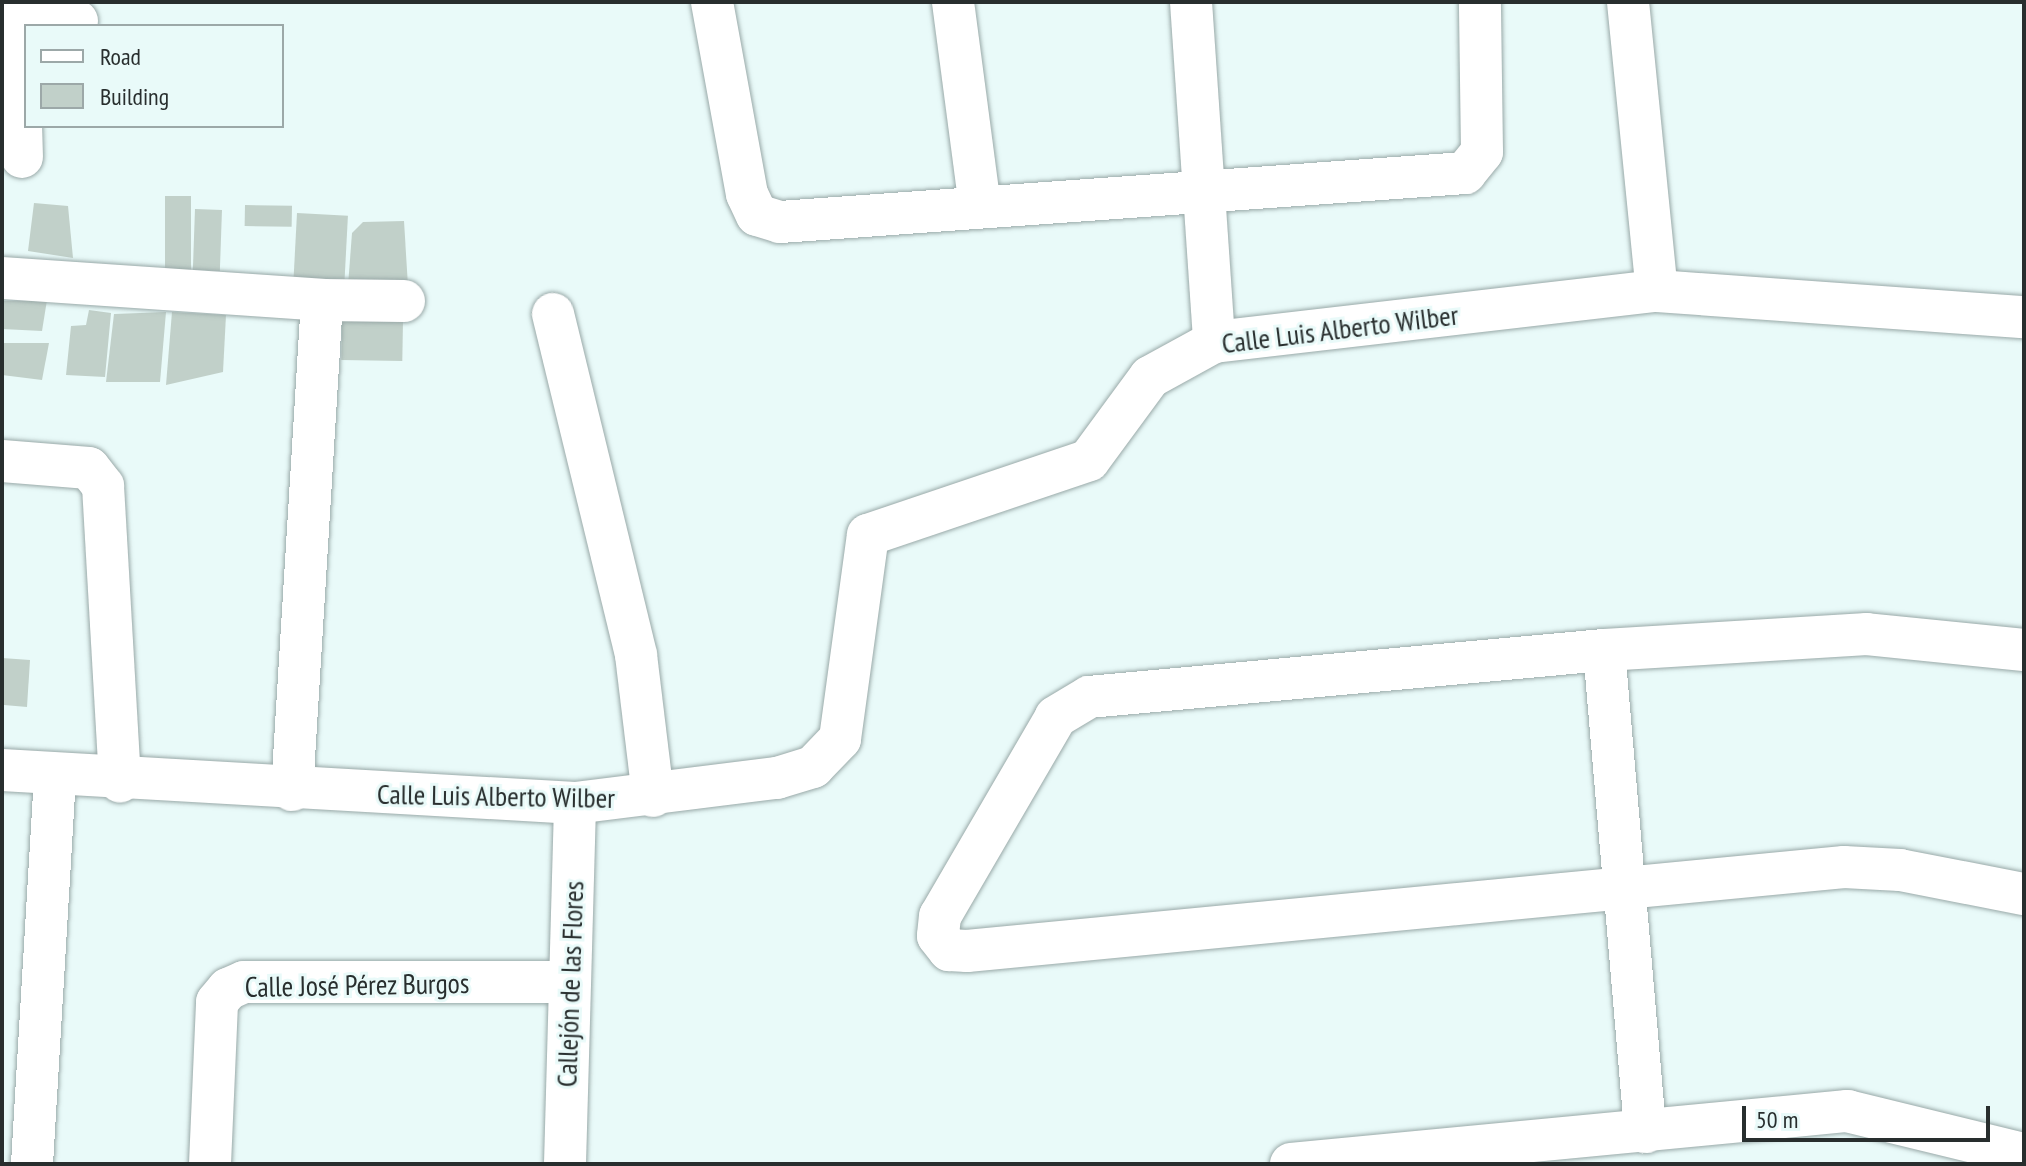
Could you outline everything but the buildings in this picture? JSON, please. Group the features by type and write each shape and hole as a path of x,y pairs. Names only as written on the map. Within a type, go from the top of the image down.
{"street":[{"path":"712,2 747,194 757,215 780,222 1465,173 1477,166 1480,2"},
{"path":"953,2 980,206"},
{"path":"1191,2 1214,342"},
{"path":"1628,2 1657,291"},
{"path":"22,157 10,22 77,21"},
{"path":"2,278 322,300 404,301"},
{"name":"Calle Luis Alberto Wilber","path":"2,770 120,782 575,803 653,796 813,767 840,739 868,535 1089,460 1150,377 1214,342 1657,291 2024,317"},
{"path":"292,790 322,300"},
{"path":"553,314 636,655 653,796"},
{"path":"2,461 89,468 103,486 120,782"},
{"path":"2024,650 1867,634 1604,650 1089,697 1069,705 940,916 938,936 949,950 967,951 1876,867 2024,894"},
{"path":"1604,650 1645,1132"},
{"path":"32,1164 55,776"},
{"name":"Callejón de las Flores","path":"565,1164 575,803"},
{"name":"Calle José Pérez Burgos","path":"210,1164 217,1002 228,989 244,982 569,982"},
{"path":"1291,1164 1847,1111 2021,1157"}]}
